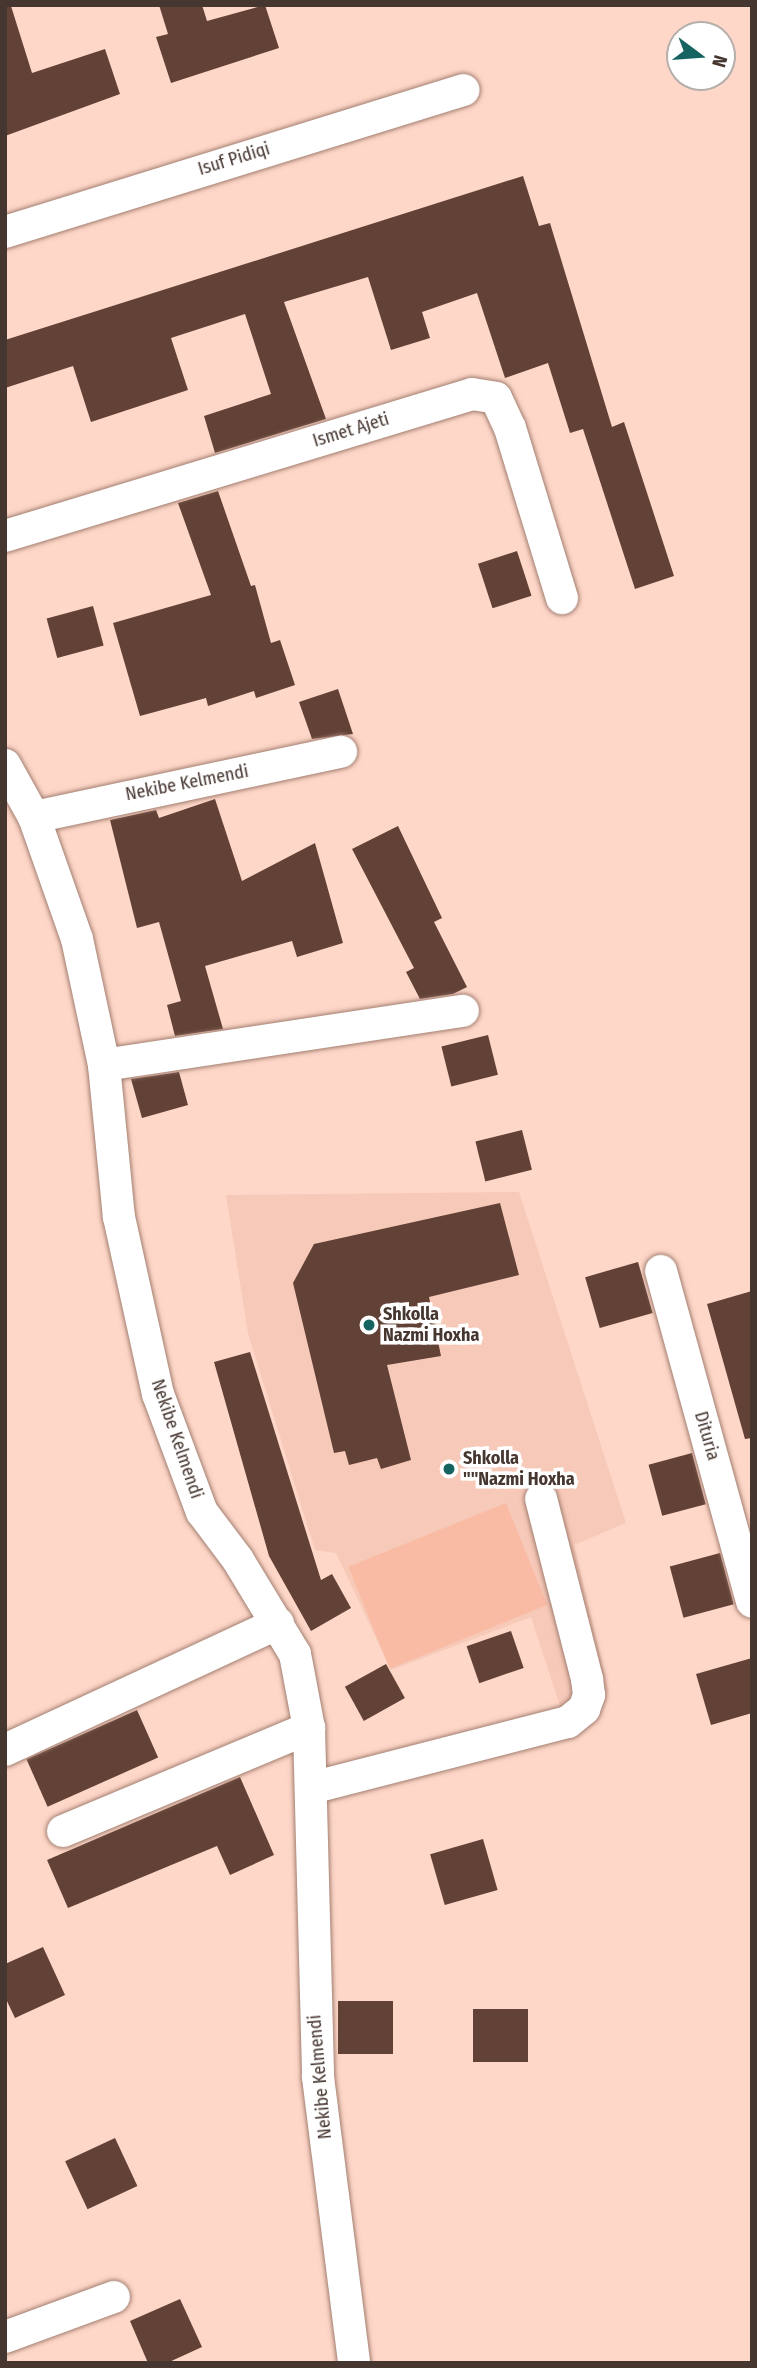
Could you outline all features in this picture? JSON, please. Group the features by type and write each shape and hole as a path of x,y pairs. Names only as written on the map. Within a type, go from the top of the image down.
{"street":[{"name":"Isuf Pidiqi","path":"5,232 463,90"},
{"name":"Ismet Ajeti","path":"5,536 472,394 496,398 510,428 562,598"},
{"name":"Nekibe Kelmendi","path":"34,817 341,752"},
{"name":"Nekibe Kelmendi","path":"5,765 34,817 78,939 104,1065 119,1217 158,1394 202,1512 278,1623 295,1654 309,1728 318,2077 354,2363"},
{"path":"104,1065 463,1011"},
{"name":"Dituria","path":"662,1271 752,1602"},
{"path":"311,1788 568,1722 584,1709 589,1695 587,1679 541,1499"},
{"path":"5,1750 278,1623"},
{"path":"62,1831 309,1728"},
{"path":"5,2337 114,2297"}],"shaded area":[{"name":"Shkolla \"\"Nazmi Hoxha","path":"519,1192 626,1523 574,1545 609,1692 560,1706 531,1617 391,1670 336,1553 315,1550 248,1333 226,1195"},
{"path":"506,1503 547,1605 390,1669 348,1567"}],"building":[{"path":"159,5 202,5 207,21 265,5 279,48 171,83 156,37 168,34"},
{"path":"11,6 32,73 105,49 120,94 5,136 5,7"},
{"path":"523,176 539,226 550,223 612,427 624,422 674,576 635,589 583,429 570,433 548,363 505,378 477,293 422,312 430,338 391,350 368,277 284,302 326,419 215,453 204,416 271,394 245,314 171,338 188,390 91,422 73,366 5,388 5,340"},
{"path":"218,491 251,586 255,585 271,643 280,640 295,685 256,698 254,691 208,706 206,698 140,716 113,623 211,595 178,503"},
{"path":"517,551 532,596 493,608 478,564"},
{"path":"93,606 104,646 57,658 47,618"},
{"path":"338,689 353,734 312,739 299,702"},
{"path":"215,799 242,881 315,843 343,943 297,957 292,941 205,966 223,1029 175,1036 167,1005 181,1001 159,922 137,928 110,820 156,810 159,818"},
{"path":"398,826 442,918 434,922 467,987 453,994 420,999 406,972 414,968 352,849"},
{"path":"488,1035 498,1075 451,1086 441,1047"},
{"path":"179,1072 188,1105 142,1118 131,1079"},
{"path":"522,1130 532,1170 485,1181 475,1142"},
{"name":"Shkolla Nazmi Hoxha","path":"500,1203 519,1275 429,1297 441,1356 387,1365 411,1460 381,1469 377,1458 349,1465 345,1451 334,1453 293,1283 314,1244"},
{"path":"638,1262 653,1313 600,1328 585,1277"},
{"path":"752,1291 752,1438 745,1439 707,1304"},
{"path":"250,1352 321,1580 332,1574 351,1608 311,1631 269,1556 214,1362"},
{"path":"692,1453 706,1504 662,1516 649,1465"},
{"path":"720,1553 734,1604 683,1618 670,1566"},
{"path":"511,1631 524,1668 479,1683 467,1646"},
{"path":"752,1658 752,1713 711,1725 696,1674"},
{"path":"386,1664 405,1698 364,1721 345,1687"},
{"path":"137,1710 158,1758 48,1807 26,1759"},
{"path":"240,1777 274,1855 230,1875 217,1846 68,1908 47,1860"},
{"path":"483,1839 498,1890 445,1905 430,1854"},
{"path":"43,1947 65,1995 15,2018 5,1997 5,1964"},
{"path":"338,2001 393,2001 393,2054 338,2054"},
{"path":"473,2009 528,2009 528,2062 473,2062"},
{"path":"115,2138 137,2186 88,2209 65,2161"},
{"path":"180,2299 202,2347 167,2363 148,2363 130,2321"}],"place":[{"name":"Shkolla Nazmi Hoxha","path":"369,1325"},
{"name":"Shkolla \"\"Nazmi Hoxha","path":"449,1469"}]}
